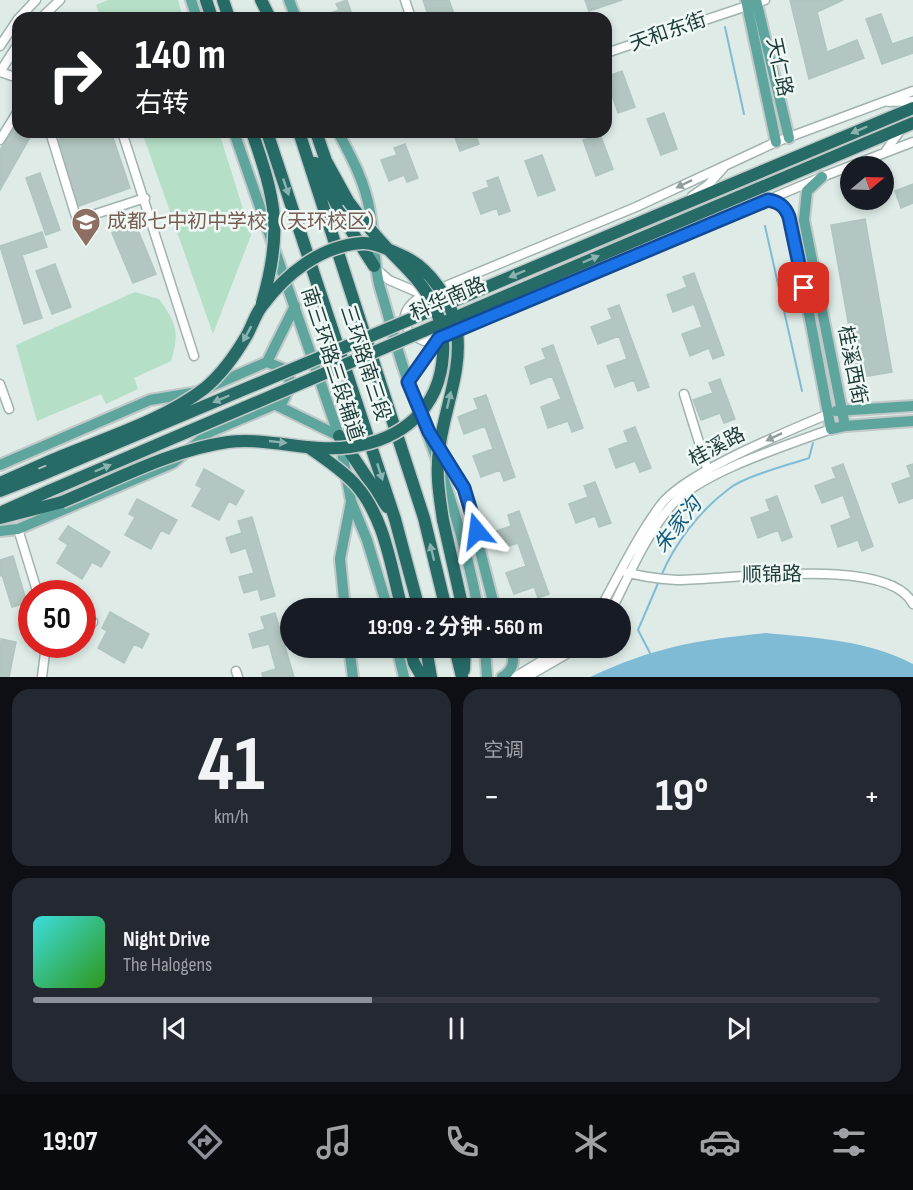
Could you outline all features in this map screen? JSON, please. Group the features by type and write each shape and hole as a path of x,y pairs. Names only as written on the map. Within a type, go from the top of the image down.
{"highway":[{"name":"科华南路","path":"0,491 41,476 913,108"},
{"name":"科华南路","path":"0,513 49,490 908,125"},
{"path":"0,483 163,413 205,387 234,356 261,307 272,269 276,226 272,198 254,138"},
{"name":"三环路南三段","path":"269,138 395,519 415,598"},
{"name":"三环路南三段","path":"301,138 424,518 443,598"},
{"path":"302,138 345,221 374,266"},
{"path":"0,518 62,502 169,458 206,447 245,441 274,441 307,446 348,448 376,443 395,435 416,420 429,404 442,367 444,344 435,306 422,285 348,201 326,160 318,138"},
{"path":"261,307 299,266 315,257 363,243 404,256 422,268 438,286 450,308 455,324 458,356 439,446 437,477 443,520 461,598"},
{"path":"339,436 395,519"},
{"path":"307,446 355,483 364,496 383,534 399,598"},
{"path":"413,658 422,677"},
{"path":"428,658 431,677"},
{"path":"458,658 463,677"},
{"path":"463,677 464,658"}],"main road":[{"name":"天仁路","path":"754,2 789,138"},
{"name":"天仁路","path":"754,2 776,142"},
{"name":"南三环路三段辅道","path":"236,138 339,436 351,501 367,540 385,598"},
{"path":"341,138 360,172 371,213 374,266 408,382 429,432 470,560 476,598"},
{"name":"桂溪西街","path":"822,177 807,191 804,220 845,426"},
{"name":"桂溪西街","path":"768,200 778,203 786,210 789,217 831,429"},
{"path":"0,465 150,400 198,392 267,362 296,306"},
{"path":"0,533 18,529 173,463 210,432 276,405 288,394 289,377 284,369 267,362"},
{"path":"276,405 339,436"},
{"name":"桂溪路","path":"828,414 842,409 913,406"},
{"name":"桂溪路","path":"831,429 913,421"},
{"path":"429,432 464,488 492,598"},
{"path":"344,598 340,559 351,501"},
{"path":"350,658 353,677"},
{"path":"399,658 404,677"},
{"path":"485,658 487,673"},
{"path":"502,677 508,673 514,662 513,658"}],"street":[{"path":"25,12 36,0"},
{"path":"47,12 60,0"},
{"name":"天和东街","path":"612,51 754,2"},
{"path":"0,46 12,28"},
{"path":"0,72 12,53"},
{"path":"913,91 776,142 636,207 424,295 407,308 404,318 408,330 424,341 439,338 730,215 913,142"},
{"path":"881,102 913,101"},
{"path":"0,140 12,121"},
{"path":"885,153 908,125"},
{"path":"52,138 77,220 145,198"},
{"path":"124,138 194,356"},
{"path":"678,206 708,185 726,164"},
{"path":"707,210 730,215"},
{"path":"374,266 389,280 424,295"},
{"path":"408,382 439,338"},
{"path":"0,384 9,409"},
{"path":"684,394 708,471"},
{"name":"桂溪路","path":"616,598 626,572 661,504 683,485 708,471 828,414"},
{"name":"桂溪路","path":"608,598 672,505 692,488 768,453 831,429"},
{"path":"18,529 34,580"},
{"name":"顺锦路","path":"626,572 668,578 766,574 841,575 898,587 913,604"},
{"path":"42,677 44,658"},
{"path":"515,677 546,658"},
{"path":"527,677 560,658"}],"green space":[{"path":"108,0 178,0 181,12 99,12 96,5"},
{"path":"144,138 221,138 251,235 213,334"},
{"path":"135,292 159,299 173,321 176,335 171,361 134,378 138,389 106,404 101,394 37,421 16,345"}],"water":[{"path":"766,633 841,641 878,650 913,664 913,677 590,677 635,658 676,646"}],"building":[{"path":"347,0 351,12 334,12 339,10 336,4"},
{"path":"423,0 449,0 453,12 427,12"},
{"path":"585,0 622,0 589,11"},
{"path":"790,0 843,0 817,12 827,52 857,40 864,58 809,79"},
{"path":"881,14 892,44 913,37 913,53 882,64 866,19"},
{"path":"622,71 635,107 618,113 612,95 612,75"},
{"path":"664,113 677,149 661,155 647,119"},
{"path":"12,131 12,138 30,138 0,190 0,150"},
{"path":"62,138 113,138 130,188 76,207 54,141"},
{"path":"455,138 477,138 479,144 460,151"},
{"path":"601,138 613,169 596,176 583,140"},
{"path":"405,144 418,178 407,182 404,175 389,181 381,160 397,155 394,148"},
{"path":"542,155 555,190 538,196 525,161"},
{"path":"40,173 60,230 46,235 26,178"},
{"path":"498,177 510,211 499,215 497,208 481,214 473,193 489,187 487,181"},
{"path":"913,184 913,203 901,208 895,191"},
{"path":"865,219 892,372 858,378 831,225"},
{"path":"135,223 156,274 133,283 112,233"},
{"path":"42,232 47,247 22,255 42,318 24,324 0,246"},
{"path":"55,264 71,307 52,314 36,271"},
{"path":"694,273 724,355 713,359 709,348 690,356 682,334 702,327 694,304 673,312 667,295 687,287 683,277"},
{"path":"619,305 649,387 638,391 634,380 615,387 607,366 627,359 619,336 598,344 591,327 612,319 608,309"},
{"path":"553,345 583,428 572,432 568,421 548,428 541,407 561,399 552,376 531,384 525,367 546,359 542,349"},
{"path":"720,379 735,419 724,423 720,413 701,420 693,400 713,393 709,383"},
{"path":"486,395 515,477 504,481 500,470 481,477 473,456 493,449 485,426 464,434 458,417 478,409 474,399"},
{"path":"635,427 651,468 640,472 635,461 616,468 609,449 628,442 624,431"},
{"path":"843,464 873,546 862,551 858,540 838,547 831,526 851,518 843,495 822,503 815,486 836,478 832,468"},
{"path":"913,464 913,498 899,503 892,484 911,477 907,466"},
{"path":"204,469 244,491 236,505 229,501 219,520 192,506 202,488 196,485"},
{"path":"595,482 611,523 599,527 595,516 576,523 569,504 588,497 584,486"},
{"path":"777,496 792,537 782,541 778,530 758,538 751,518 770,511 766,500"},
{"path":"137,499 177,520 169,534 161,530 151,549 125,535 135,517 129,514"},
{"path":"519,511 549,594 538,598 534,587 514,594 506,573 526,566 518,543 497,550 491,533 511,526 508,515"},
{"path":"252,517 275,596 261,600 258,589 244,593 239,577 254,573 246,548 231,553 226,538 242,533 238,521"},
{"path":"68,526 110,552 101,567 92,562 82,579 57,563 68,545 59,539"},
{"path":"13,556 20,580 18,580 18,605 12,607 2,575 0,576 0,560"},
{"path":"110,612 149,634 142,648 134,644 124,663 98,648 107,631 102,628"},
{"path":"275,613 280,630 280,658 288,658 294,677 263,677 262,673 276,669 269,644 253,648 249,634 265,629 261,617"},
{"path":"1,639 16,642 9,677 0,677"}],"waterway":[{"name":"朱家沟","path":"725,27 744,114"},
{"name":"朱家沟","path":"765,226 802,391"},
{"name":"朱家沟","path":"661,576 673,551 699,517 719,497 746,479 809,458 813,443"},
{"name":"朱家沟","path":"650,653 638,630 659,581"}],"place":[{"name":"成都七中初中学校（天环校区）","path":"86,248"}],"route":[{"path":"477,531 464,488 429,432 408,382 439,338 768,200 778,203 786,210 789,217 804,288"}]}
